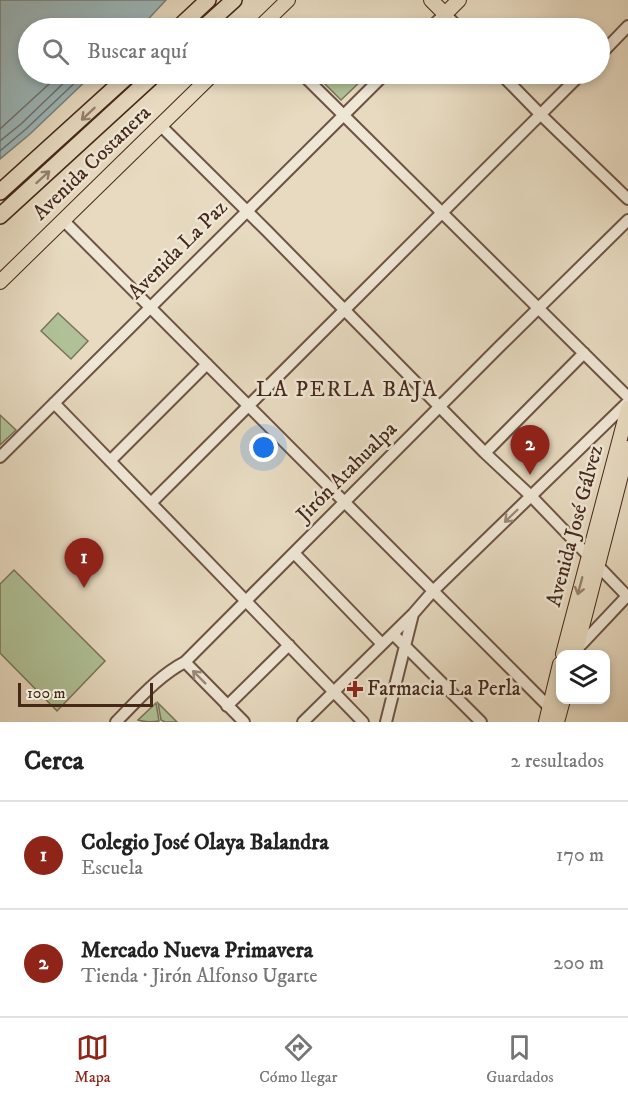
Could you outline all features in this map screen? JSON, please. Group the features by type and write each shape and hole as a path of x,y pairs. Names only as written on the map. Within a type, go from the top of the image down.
{"highway":[{"path":"189,18 208,0"},
{"path":"214,18 234,0"},
{"path":"0,192 119,84"},
{"path":"0,216 144,84"}],"main road":[{"path":"269,18 288,0"},
{"path":"431,0 445,14 459,0"},
{"name":"Avenida Costanera","path":"0,282 203,84"},
{"name":"Avenida José Gálvez","path":"572,650 628,408"},
{"name":"Avenida José Gálvez","path":"593,561 628,448"},
{"path":"555,722 550,708 556,684"},
{"path":"555,722 561,704"}],"street":[{"path":"441,18 445,14 449,18"},
{"path":"610,45 628,26"},
{"path":"303,722 532,497 628,399 312,84"},
{"name":"Avenida La Paz","path":"0,457 375,84"},
{"path":"511,84 628,200"},
{"path":"151,503 571,84"},
{"path":"160,125 628,596 574,650"},
{"path":"63,220 550,708"},
{"name":"Jirón Atahualpa","path":"116,722 170,670 185,662 628,220"},
{"path":"485,453 584,353"},
{"path":"110,461 207,364"},
{"path":"54,403 363,722"},
{"path":"294,553 382,644"},
{"path":"386,722 413,614"},
{"path":"393,634 481,722"},
{"path":"227,706 289,645"},
{"path":"185,662 244,722"}],"green space":[{"path":"325,84 358,84 341,100"},
{"path":"58,313 88,341 71,359 41,331"},
{"path":"0,415 16,430 0,445"},
{"path":"14,570 105,661 57,711 0,653 0,584"},
{"path":"156,703 159,721 138,720"},
{"path":"158,703 177,722 161,720"}],"water":[{"path":"0,0 166,0 149,18 18,18 18,84 82,84 0,159"}],"place":[{"name":"Mercado Nueva Primavera","path":"530,475"},
{"name":"Colegio José Olaya Balandra","path":"84,588"},
{"name":"Farmacia La Perla","path":"355,689"}],"district":[{"name":"LA PERLA BAJA","path":"347,389"}]}
